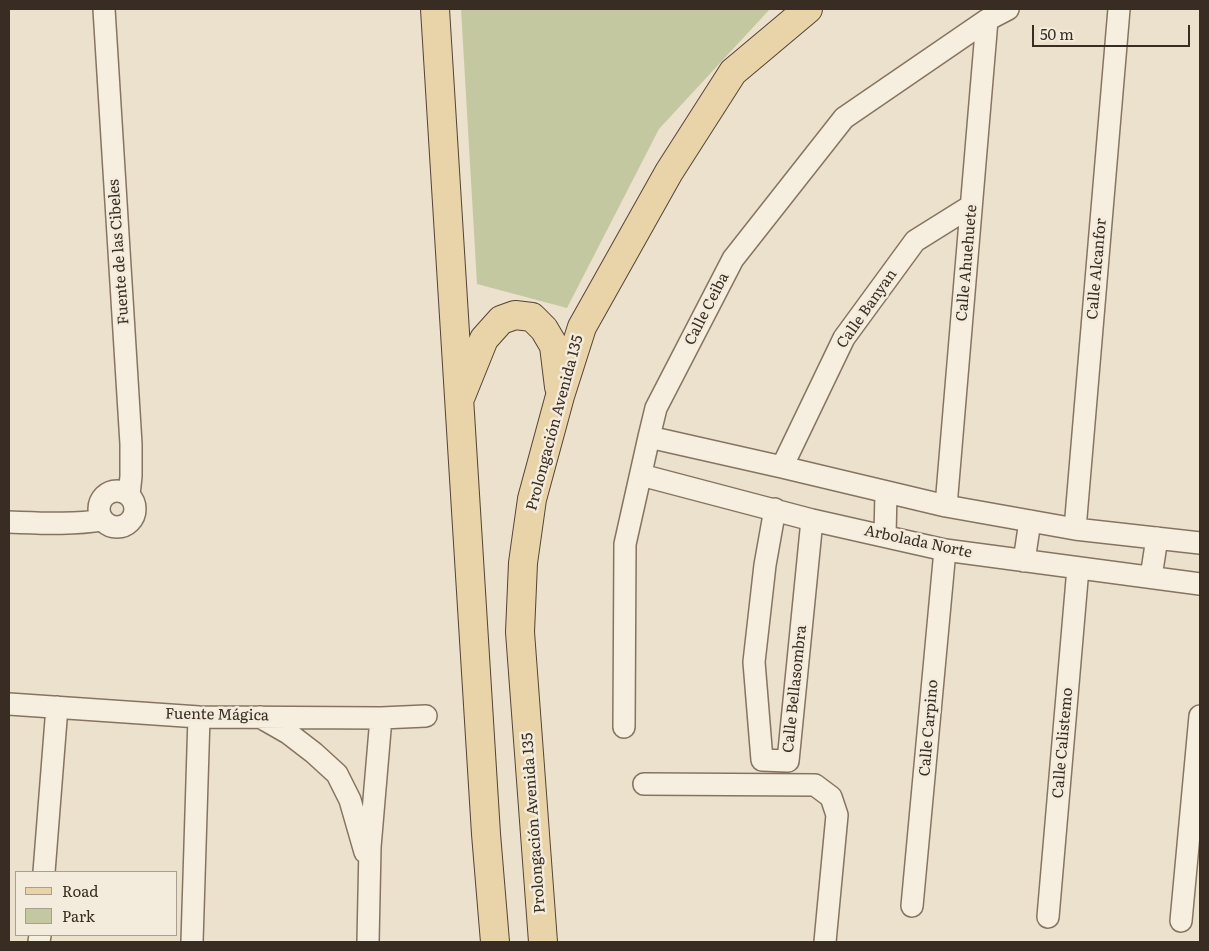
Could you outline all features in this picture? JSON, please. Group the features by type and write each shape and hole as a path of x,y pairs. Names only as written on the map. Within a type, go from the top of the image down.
{"main road":[{"path":"435,9 486,834 495,942"},
{"name":"Prolongación Avenida 135","path":"544,942 520,632 523,563 532,499 560,396 582,326 669,172 733,72 808,9"},
{"path":"459,402 484,338 501,320 515,315 532,317 544,329 554,346 560,396"}],"street":[{"name":"Fuente de las Cibeles","path":"9,522 57,524 103,520 99,512 99,505 101,499 106,494 118,490 124,491 129,495 132,444 104,9"},
{"name":"Calle Ceiba","path":"624,727 625,544 656,408 732,259 844,118 987,20 1008,9"},
{"name":"Calle Alcanfor","path":"1075,529 1119,9"},
{"name":"Calle Ahuehuete","path":"946,506 987,20"},
{"name":"Calle Banyan","path":"782,467 844,338 915,241 971,206"},
{"path":"650,438 946,506 1075,529 1200,543"},
{"name":"Arbolada Norte","path":"641,475 812,520 945,550 1200,584"},
{"path":"885,536 886,492"},
{"name":"Calle Bellasombra","path":"775,509 764,565 754,662 762,760 788,761 812,520"},
{"path":"1024,561 1030,521"},
{"path":"1151,578 1157,538"},
{"name":"Calle Carpino","path":"912,906 945,550"},
{"name":"Calle Calistemo","path":"1048,918 1078,568"},
{"name":"Fuente Mágica","path":"9,704 199,717 381,718 426,716"},
{"path":"44,871 56,707"},
{"path":"1181,921 1200,716"},
{"path":"192,942 199,717"},
{"path":"260,717 314,753 337,774 350,800 370,872"},
{"path":"368,942 370,872 381,718"},
{"path":"644,784 815,785 831,797 836,815 826,942"}],"green space":[{"path":"461,9 770,9 659,129 567,308 477,284"}]}
